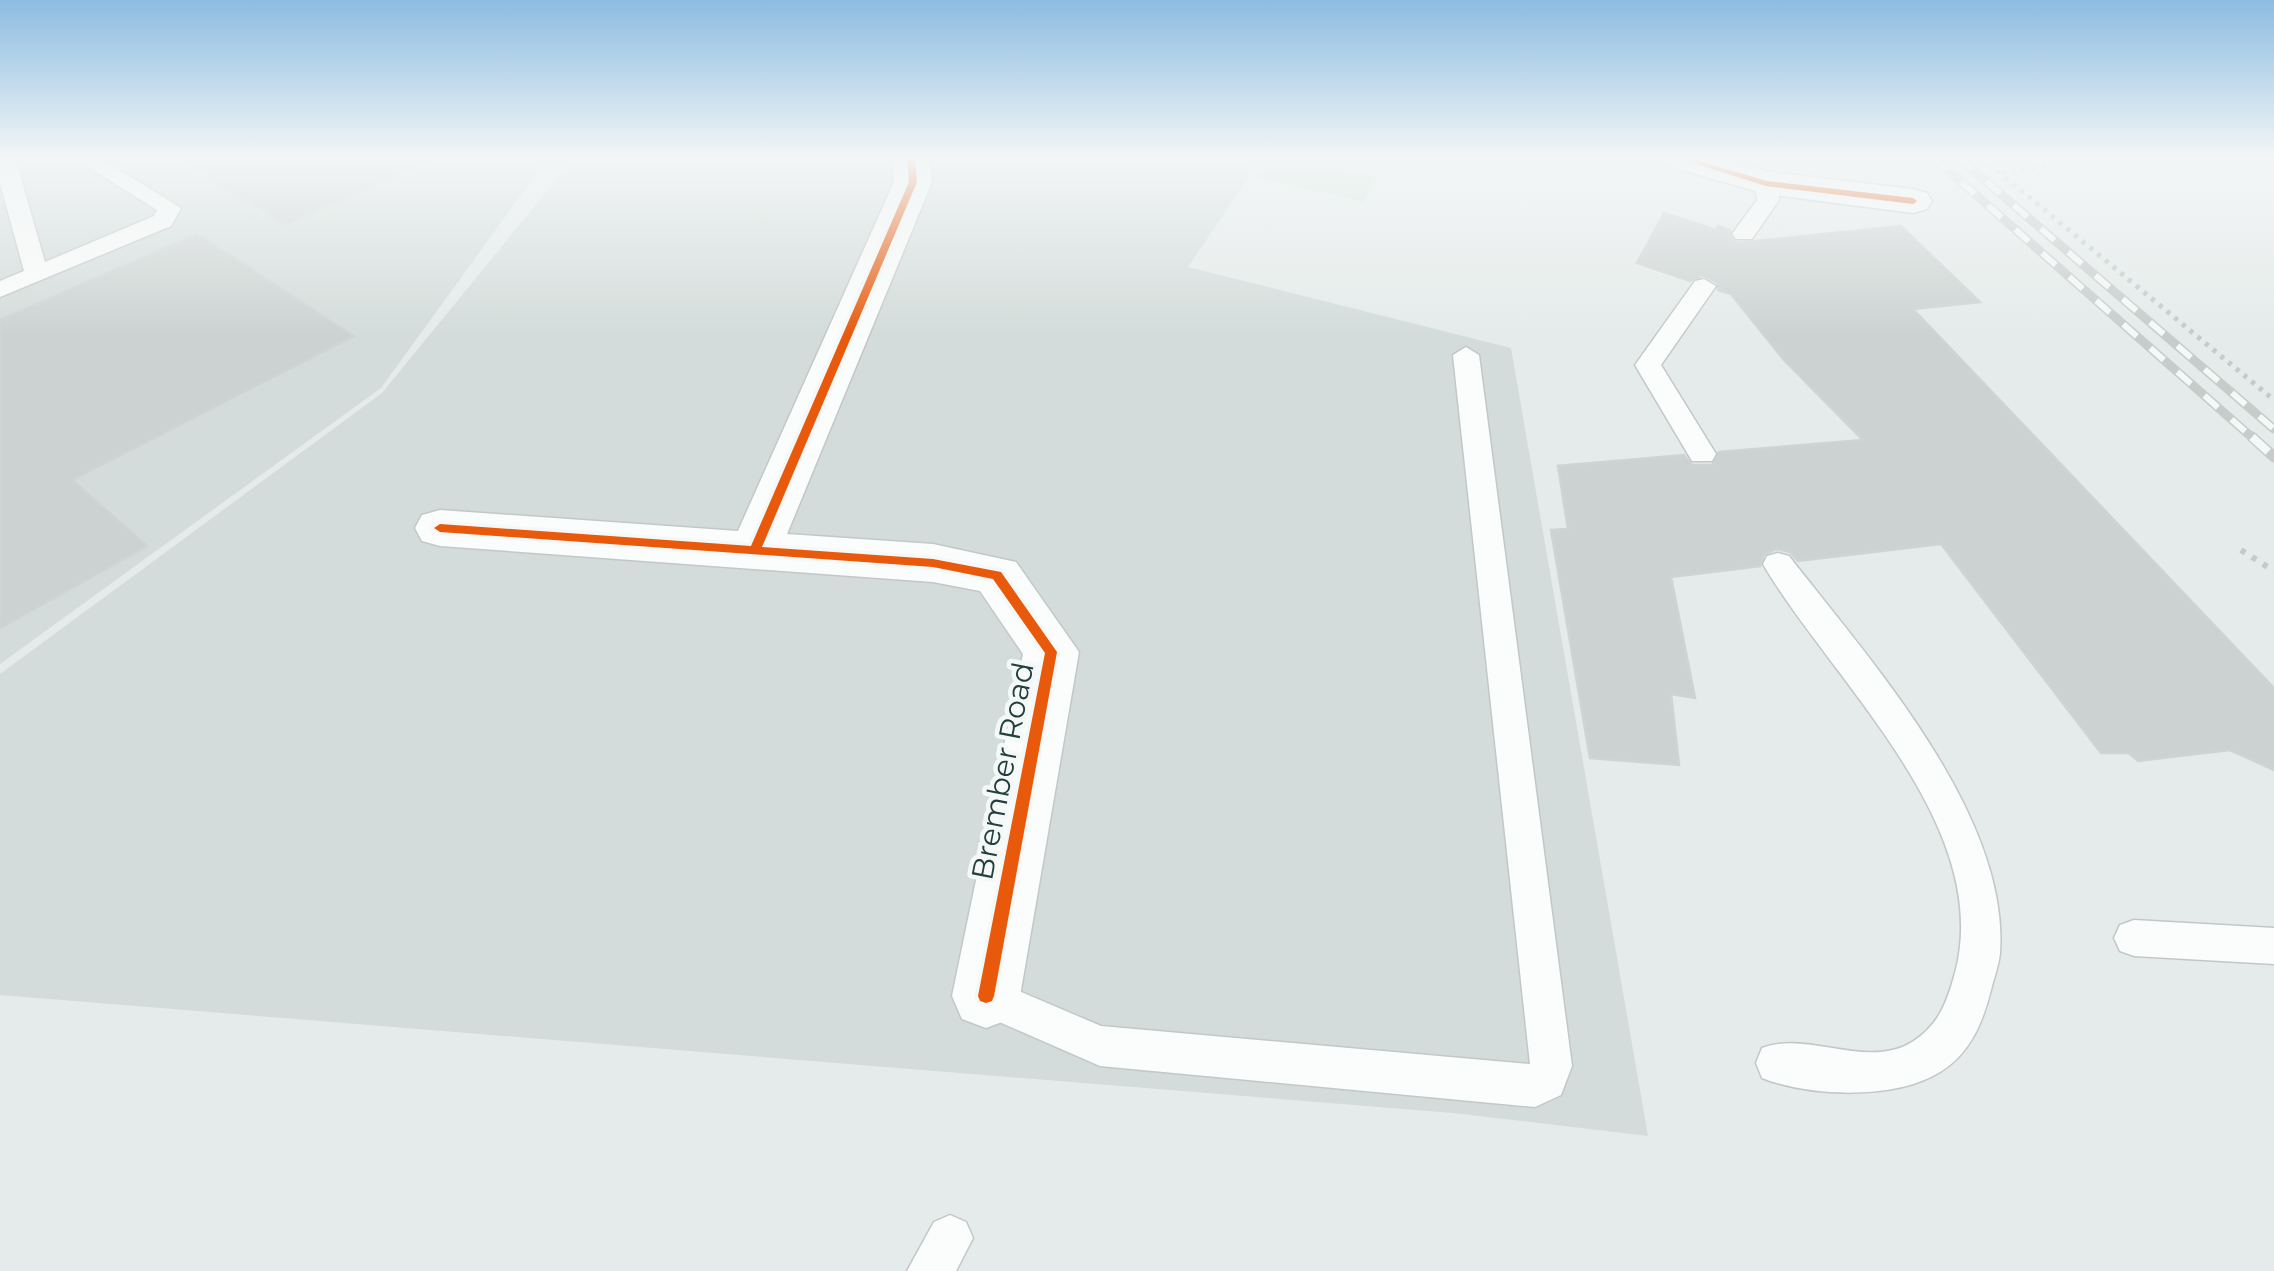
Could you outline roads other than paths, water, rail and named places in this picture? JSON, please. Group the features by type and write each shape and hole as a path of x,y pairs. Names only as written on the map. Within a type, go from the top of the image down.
{"street":[{"path":"755,550 898,217"},
{"name":"Brember Road","path":"440,528 933,562 996,575 1051,652 986,996"}],"lane":[{"path":"21,217 37,275"},
{"path":"0,290 164,217"},
{"path":"1744,234 1756,217"},
{"path":"1702,454 1648,365 1704,286"},
{"path":"986,996 1100,1046 1534,1086 1546,1080 1551,1066 1466,355"},
{"path":"1777,1063 1890,1070 1929,1058 1956,1030 1980,968 1978,907 1961,834 1926,765 1778,564"},
{"path":"2134,938 2274,946"}],"railway":[{"path":"2002,217 2255,440"},
{"path":"2028,217 2274,429"},
{"path":"2252,437 2274,457"}]}
